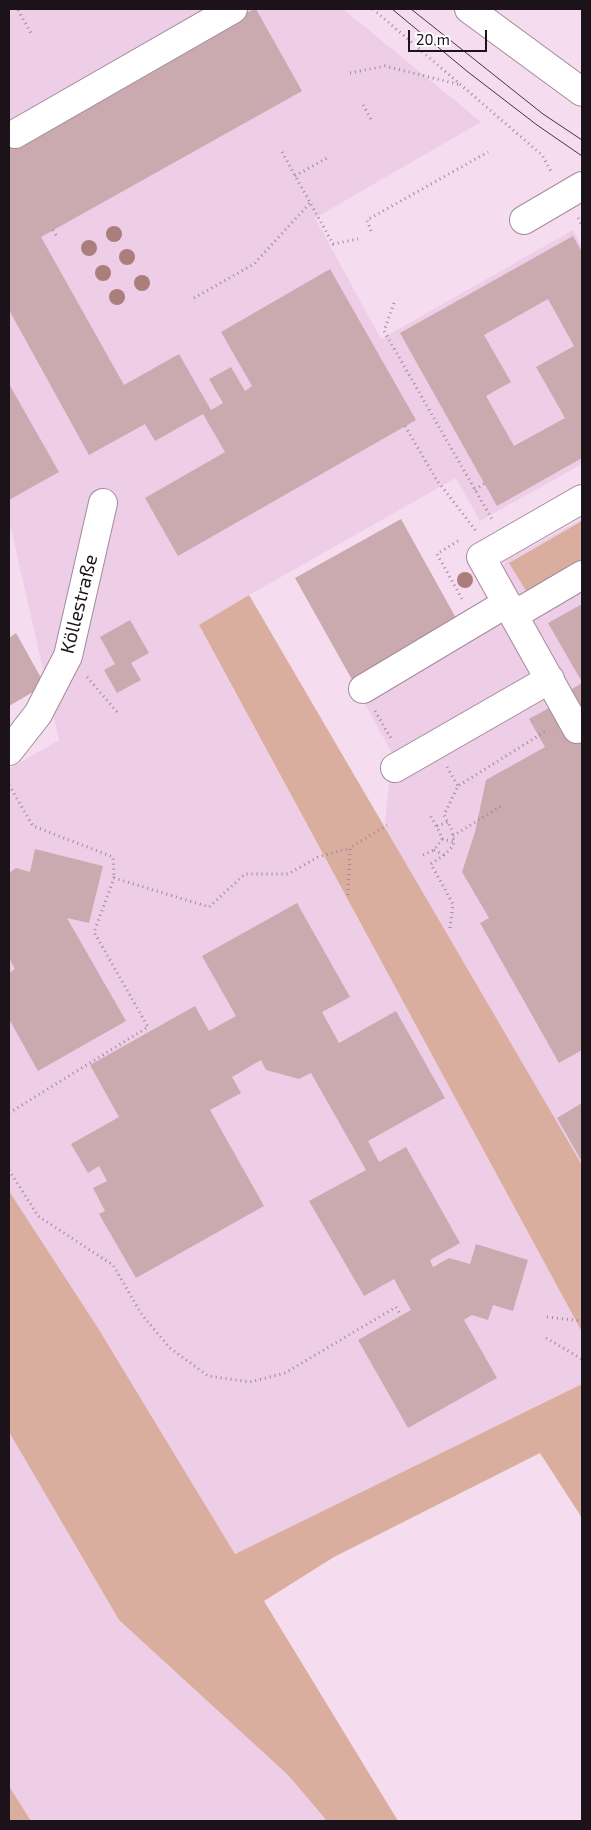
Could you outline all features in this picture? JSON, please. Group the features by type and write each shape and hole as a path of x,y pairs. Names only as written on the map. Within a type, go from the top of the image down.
{"street":[{"path":"14,134 233,9"},
{"path":"469,9 582,92"},
{"path":"524,220 574,191"},
{"path":"577,729 481,557 582,499"},
{"name":"Köllestraße","path":"9,751 38,714 68,656 103,503"},
{"path":"363,689 475,621 510,609 582,575"},
{"path":"395,768 550,679"}],"path":[{"path":"373,9 542,155 574,191"},
{"path":"18,10 31,33"},
{"path":"350,73 385,66 462,85"},
{"path":"363,105 371,120"},
{"path":"282,152 332,244 358,239"},
{"path":"371,231 367,220 488,152"},
{"path":"296,176 327,158"},
{"path":"194,298 254,264 310,203"},
{"path":"53,230 57,237"},
{"path":"394,303 384,331 475,490 499,547"},
{"path":"405,426 436,478 499,547"},
{"path":"475,490 484,483"},
{"path":"437,554 475,621"},
{"path":"68,656 118,713"},
{"path":"450,928 454,904 432,864 452,847 454,842 452,830 444,814 458,786 524,744"},
{"path":"444,762 458,786"},
{"path":"9,785 33,826 113,857 114,878 94,932 148,1027 9,1113"},
{"path":"453,836 501,806"},
{"path":"430,815 442,839"},
{"path":"436,826 448,822"},
{"path":"114,878 209,907 245,874 288,874 318,857 350,848 388,825"},
{"path":"442,839 454,842"},
{"path":"423,855 434,850 442,839"},
{"path":"348,895 350,848"},
{"path":"434,850 444,855"},
{"path":"9,1170 38,1216 113,1265 142,1315 170,1348 208,1376 250,1382 284,1373 396,1306 402,1315"},
{"path":"547,1317 582,1321"},
{"path":"546,1338 582,1359"}],"shaded area":[{"path":"9,9 343,9 481,122 315,218 381,339 573,230 582,246 582,464 480,521 456,478 249,595 199,626 582,1332 582,1384 235,1554 98,1328 9,1191 9,769 59,740 9,520"},
{"path":"582,519 582,1167 383,844 392,753 361,697 461,641 506,560"},
{"path":"582,521 582,563 528,594 509,563"},
{"path":"249,595 582,1165 582,1332 199,625"},
{"path":"9,1191 98,1328 235,1554 582,1384 582,1518 540,1453 334,1557 264,1601 398,1821 327,1821 288,1775 119,1620 9,1432"},
{"path":"9,1432 119,1620 288,1775 327,1821 31,1821 9,1786"},
{"path":"9,1786 31,1821 9,1821"}],"building":[{"path":"256,9 302,91 41,237 124,385 179,354 211,410 223,403 209,379 231,367 245,391 252,386 221,332 330,269 416,420 178,556 145,498 225,452 203,414 155,441 145,424 89,455 9,310 9,146"},
{"path":"573,236 582,252 582,458 497,506 400,333","holes":["548,299 574,346 536,367 565,418 514,446 486,396 511,382 484,335"]},
{"path":"9,384 59,472 9,500"},
{"path":"401,519 461,627 355,685 295,578"},
{"path":"582,604 582,682 548,623"},
{"path":"130,620 149,653 131,663 141,680 117,693 104,670 115,664 100,637"},
{"path":"16,633 45,685 9,706 9,638"},
{"path":"582,683 582,1050 559,1063 480,923 489,918 462,872 475,832 486,780 545,747 529,719 558,703 555,699"},
{"path":"35,849 103,866 89,923 67,918 126,1021 38,1071 9,1019 9,973 15,969 9,958 9,873 16,868 30,872"},
{"path":"297,903 350,997 322,1012 339,1043 396,1011 445,1098 368,1141 379,1162 406,1147 460,1243 430,1260 433,1267 449,1258 470,1264 476,1244 528,1260 513,1311 493,1305 488,1320 472,1315 464,1320 497,1378 408,1428 358,1340 411,1310 394,1279 364,1296 309,1201 366,1170 311,1073 299,1079 266,1070 261,1060 232,1077 241,1093 210,1110 264,1206 136,1278 99,1214 105,1211 93,1188 107,1181 99,1166 88,1173 71,1144 119,1117 90,1065 195,1006 209,1031 236,1016 202,956"},
{"path":"582,1103 582,1162 557,1118"}],"tram line":[{"path":"392,9 468,72 537,125 582,156"},
{"path":"411,9 543,114 582,140"}]}
